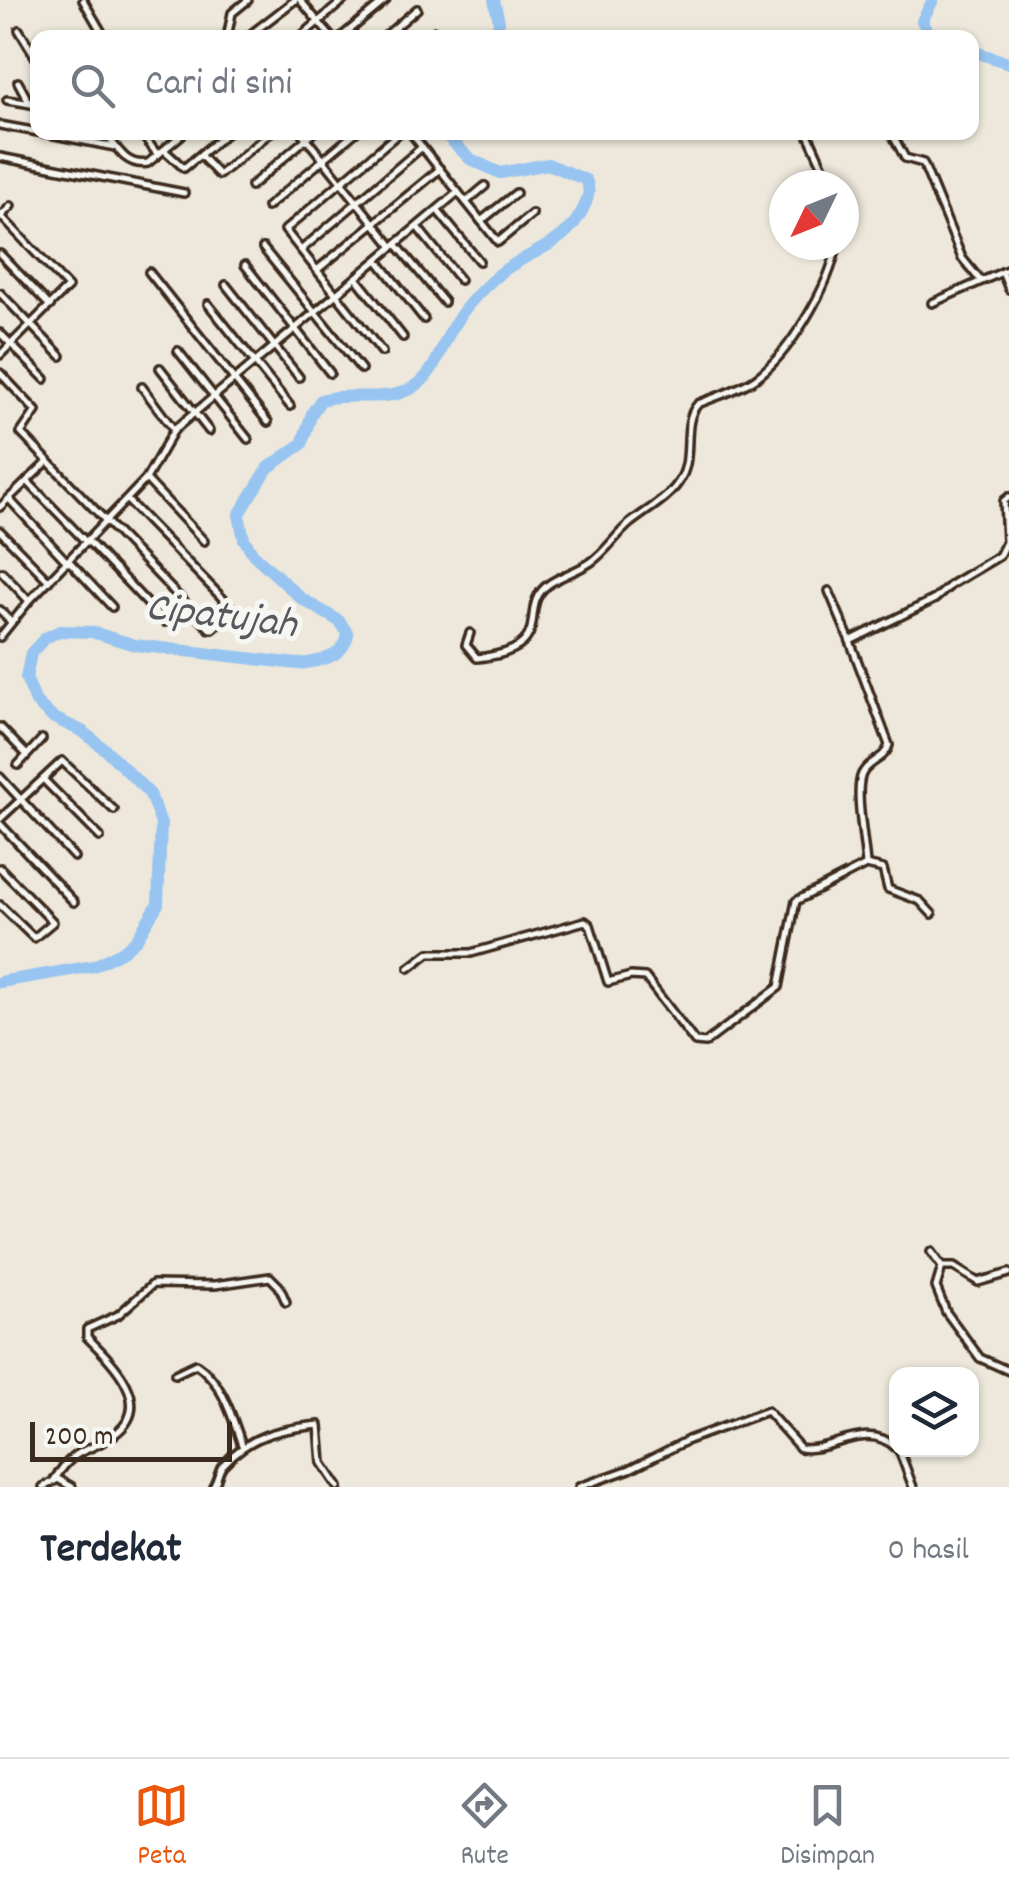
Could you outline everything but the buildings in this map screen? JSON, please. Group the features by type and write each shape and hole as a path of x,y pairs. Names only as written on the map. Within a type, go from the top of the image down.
{"street":[{"path":"82,0 100,30"},
{"path":"229,30 232,13 248,0"},
{"path":"257,30 298,0 325,30"},
{"path":"308,30 344,0"},
{"path":"350,30 386,0"},
{"path":"393,30 417,9"},
{"path":"18,30 30,49"},
{"path":"18,82 30,98"},
{"path":"7,100 30,103"},
{"path":"0,125 30,131"},
{"path":"80,140 116,147"},
{"path":"110,140 132,163 146,164 172,140"},
{"path":"148,140 183,168 219,140"},
{"path":"201,156 219,175 261,140"},
{"path":"250,186 300,140"},
{"path":"307,140 374,224 444,302"},
{"path":"267,207 347,140"},
{"path":"382,352 285,229 390,140"},
{"path":"416,140 498,242 532,214"},
{"path":"810,140 824,170"},
{"path":"895,140 905,158 923,163 962,258 980,280"},
{"path":"301,250 422,147"},
{"path":"0,157 184,193"},
{"path":"317,270 440,169"},
{"path":"466,202 484,186"},
{"path":"0,638 146,479 174,430 458,192"},
{"path":"481,221 516,193"},
{"path":"0,355 68,286 0,216 11,206"},
{"path":"438,210 479,261"},
{"path":"417,228 460,280"},
{"path":"264,248 361,369"},
{"path":"0,254 50,306"},
{"path":"470,634 466,645 476,658 511,652 524,642 532,627 540,593 603,554 626,527 662,500 682,478 692,410 756,378 775,359 796,334 832,260"},
{"path":"378,261 424,319"},
{"path":"245,265 330,373"},
{"path":"932,303 1006,271 1009,289"},
{"path":"149,272 268,422"},
{"path":"357,279 403,336"},
{"path":"226,285 299,377"},
{"path":"0,293 61,356"},
{"path":"208,304 290,406"},
{"path":"0,333 45,379"},
{"path":"178,352 248,440"},
{"path":"160,368 209,431"},
{"path":"0,373 36,411 21,432 212,629 232,610 128,500"},
{"path":"142,388 174,430"},
{"path":"0,507 48,461"},
{"path":"146,479 204,541"},
{"path":"28,481 165,622 186,604"},
{"path":"850,641 927,603 999,556 1006,542 1004,501 1009,497"},
{"path":"9,499 112,607"},
{"path":"0,531 49,582"},
{"path":"2,572 29,602"},
{"path":"828,591 889,740 886,754 864,770 860,785 866,865"},
{"path":"0,610 11,622"},
{"path":"0,728 27,755"},
{"path":"18,765 42,740"},
{"path":"74,902 0,822 64,761 114,810"},
{"path":"0,777 74,857"},
{"path":"44,779 100,836"},
{"path":"408,968 428,952 472,953 585,921 590,924 608,982 631,976 646,978 695,1042 705,1043 780,987 796,900 866,865 883,869 888,889 920,901 932,914"},
{"path":"0,868 53,922 34,938 0,905"},
{"path":"931,1252 942,1267 956,1268 978,1282 1009,1273"},
{"path":"942,1267 936,1287 939,1302 980,1358 1009,1371"},
{"path":"42,1487 54,1480 73,1455 119,1432 129,1411 130,1395 122,1373 89,1339 87,1329 112,1318 144,1290 160,1282 215,1285 270,1277 286,1302"},
{"path":"175,1374 196,1364 205,1370 226,1402 242,1445"},
{"path":"579,1487 768,1411 800,1448 808,1450 861,1437 889,1440"},
{"path":"213,1487 219,1470 242,1445 283,1429 320,1426 322,1463 338,1487"},
{"path":"901,1457 913,1487"},
{"path":"54,1480 64,1480 72,1487"}],"waterway":[{"name":"Cipatujah","path":"494,0 497,30"},
{"name":"Cipatujah","path":"927,30 922,21 933,0"},
{"name":"Cipatujah","path":"979,53 1009,63"},
{"name":"Cipatujah","path":"0,982 94,966 136,940 158,904 161,824 150,794 107,751 82,731 52,717 36,702 26,678 31,653 45,638 60,631 92,632 135,645 298,664 336,654 348,634 339,621 302,599 253,554 244,539 239,515 268,468 302,444 312,413 321,400 390,395 420,383 459,317 477,295 506,269 560,238 583,209 588,194 586,180 548,164 500,173 470,159 451,140"}]}
